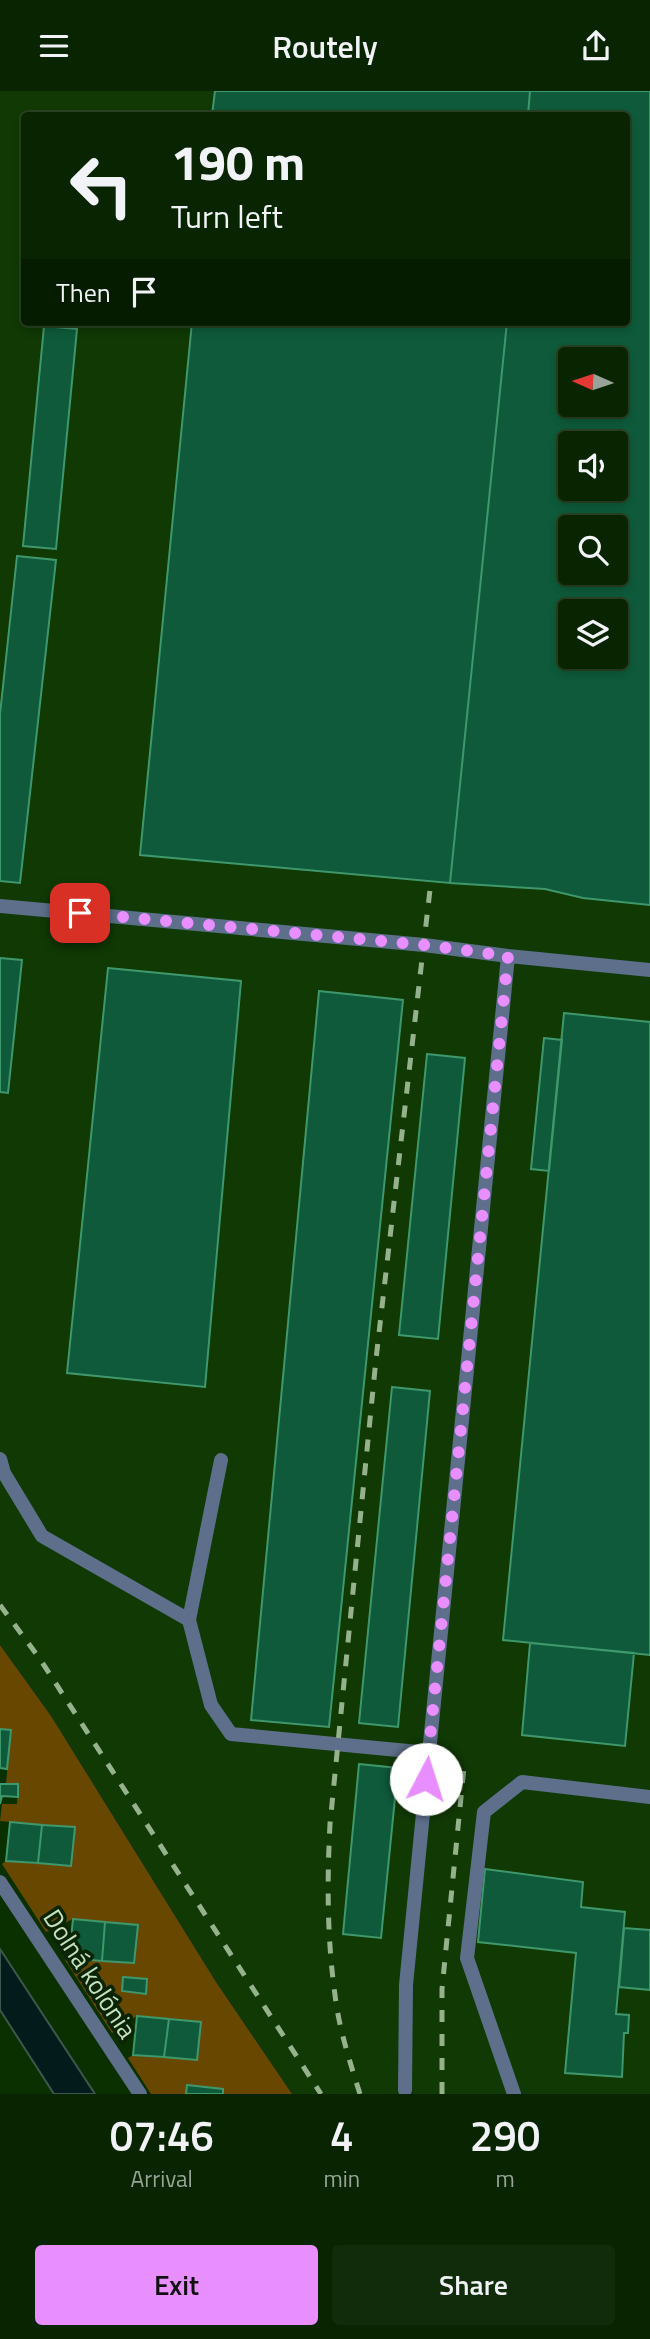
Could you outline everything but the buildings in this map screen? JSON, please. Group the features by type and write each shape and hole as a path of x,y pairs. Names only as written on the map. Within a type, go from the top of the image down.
{"lane":[{"path":"0,906 424,945 650,970"},
{"path":"405,2090 406,1985 508,956"},
{"path":"0,1459 4,1473 42,1536 189,1620"},
{"path":"221,1460 189,1620 211,1705 231,1734 429,1753"},
{"path":"514,2094 467,1958 484,1812 522,1781 650,1797"},
{"name":"Dolná kolónia","path":"0,1882 140,2094"}],"shaded area":[{"path":"0,91 650,91 650,2094 292,2094 216,1982 51,1716 0,1645"},
{"path":"0,1645 51,1716 216,1982 292,2094 223,2094 223,2089 188,2085 186,2094 151,2094 128,2058 133,2055 197,2060 201,2022 137,2016 112,2033 65,1960 69,1958 134,1963 137,1925 73,1919 46,1932 2,1864 6,1861 71,1866 75,1828 0,1821 2,1804 17,1804 18,1785 6,1784 11,1731 0,1729"}],"water":[{"path":"0,1949 95,2094 54,2094 0,2010"}],"railway":[{"path":"360,2094 342,2033 332,1974 328,1909 330,1824 376,1359 431,881"},
{"path":"0,1605 40,1659 321,2094"},
{"path":"442,2094 442,1989 464,1767"}],"route":[{"path":"80,913 424,945 508,956 426,1779"}]}
